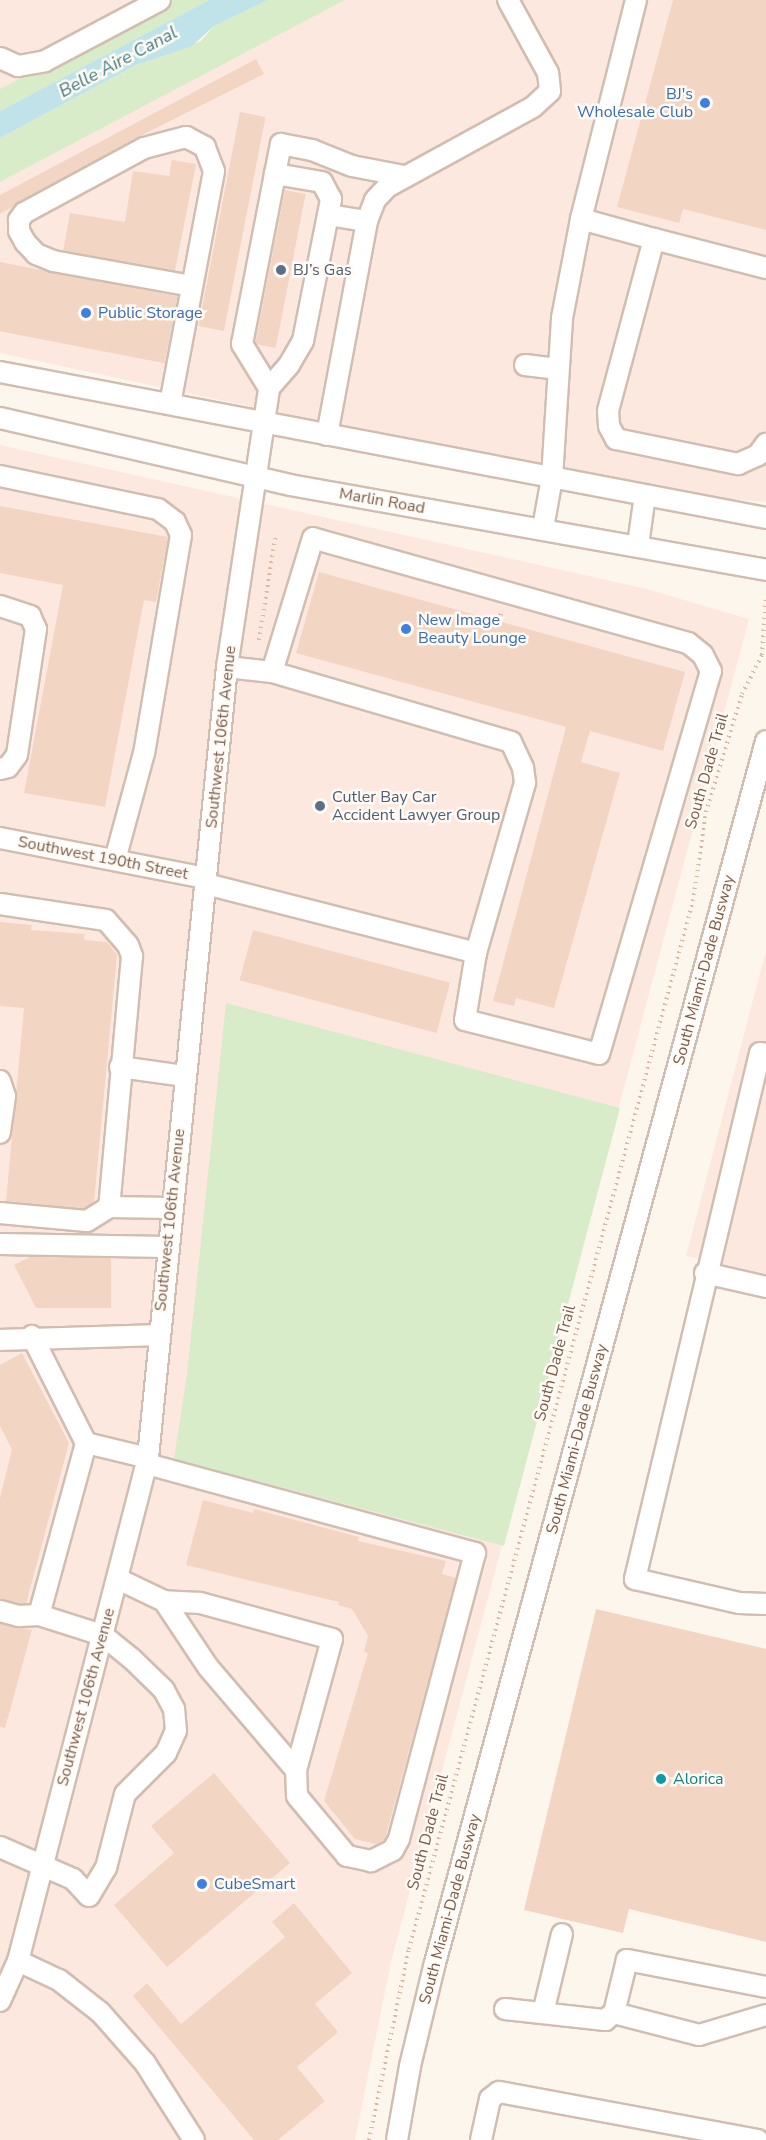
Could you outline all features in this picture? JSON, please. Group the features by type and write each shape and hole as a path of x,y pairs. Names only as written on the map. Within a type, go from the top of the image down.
{"street":[{"path":"4,67 26,66 45,61 160,0"},
{"path":"327,435 367,221 381,192 404,176 533,107 550,91 548,73 508,0"},
{"path":"543,528 552,478 557,369 562,318 581,219 636,0"},
{"path":"170,404 214,171 205,147 197,141 172,139 144,148 24,213 19,220 19,231 25,242 36,254 53,261 192,286"},
{"path":"275,174 328,186 331,199 303,341 289,365 269,388 242,344 275,174 282,144 312,150 330,159 404,176"},
{"path":"328,214 367,221"},
{"path":"581,219 766,268"},
{"path":"654,239 608,411 612,434 616,440 738,464 758,455 766,444"},
{"path":"525,364 557,369"},
{"path":"0,372 766,518"},
{"name":"Southwest 106th Avenue","path":"0,2001 18,1961 147,1461 227,667 269,388"},
{"name":"Marlin Road","path":"0,418 255,478 638,545 766,570"},
{"path":"0,477 158,509 175,522 181,535 144,753 115,860"},
{"path":"638,545 645,495"},
{"path":"227,667 272,672 511,742 523,768 525,783 476,953 465,1020 599,1054 711,671 703,655 688,643 313,538 272,672"},
{"path":"0,606 30,616 36,628 17,755 8,767 0,769"},
{"name":"South Miami-Dade Busway","path":"397,2140 432,1972 766,741"},
{"name":"Southwest 190th Street","path":"0,838 115,860 206,881 476,953"},
{"path":"0,904 106,920 122,934 132,956 120,1067 109,1207"},
{"path":"766,1054 760,1053 705,1272 635,1579 739,1603 766,1604"},
{"path":"120,1067 185,1076"},
{"path":"0,1081 4,1096 0,1133"},
{"path":"0,1213 87,1221 109,1207 171,1208"},
{"path":"0,1244 167,1247"},
{"path":"705,1272 766,1287"},
{"path":"0,1340 32,1336 159,1335"},
{"path":"32,1336 86,1443 39,1615"},
{"path":"86,1443 475,1553 399,1839 393,1850 371,1861 347,1856 297,1796 296,1770 332,1639 200,1603 164,1601 118,1579"},
{"path":"164,1601 208,1667 296,1770"},
{"path":"0,1611 19,1616 39,1615 102,1635 164,1690 174,1709 176,1731 166,1753 125,1794 106,1868 89,1896 73,1879 42,1863 0,1847"},
{"path":"543,2013 562,1934"},
{"path":"505,2009 605,2020 614,2013 627,1960 766,1987"},
{"path":"18,1961 59,1980 99,2012 145,2063 194,2140"},
{"path":"614,2013 699,2035 766,2015"},
{"path":"481,2140 490,2098 499,2092 724,2136 758,2140"}],"path":[{"path":"259,640 276,533"},
{"name":"South Dade Trail","path":"369,2140 409,1949 693,901 706,812 742,694 762,654 766,597"}],"shaded area":[{"path":"0,0 169,0 0,89"},
{"path":"345,0 766,0 766,502 650,492 0,353 0,182"},
{"path":"0,445 647,589 749,619 391,1962 355,2140 0,2140"},
{"path":"766,950 766,1274 686,1256"}],"green space":[{"path":"169,0 209,0 0,111 0,89"},
{"path":"268,0 345,0 0,182 0,138 136,65 201,41 214,26"},
{"path":"226,1003 620,1108 504,1546 174,1459 187,1374"}],"water":[{"name":"Belle Aire Canal","path":"209,0 268,0 214,26 192,46 136,65 0,138 0,111"}],"building":[{"name":"BJ's Wholesale Club","path":"673,0 766,0 766,230 683,209 679,223 617,207"},
{"path":"256,59 264,74 138,137 0,214 0,195"},
{"path":"240,112 266,117 224,331 198,326"},
{"path":"172,160 196,164 175,271 63,251 70,213 125,222 133,171 169,176"},
{"name":"BJ’s Gas","path":"285,190 306,194 276,348 255,344"},
{"name":"Public Storage","path":"0,262 178,297 165,363 0,331"},
{"path":"0,506 168,537 156,602 144,600 105,807 24,793 63,585 0,573"},
{"path":"319,572 685,672 663,751 590,731 581,762 620,773 554,1008 516,998 514,1006 493,1001 566,727 296,653"},
{"path":"0,922 32,925 31,930 85,934 84,940 107,942 117,955 94,1202 84,1209 6,1201 24,1008 0,1006"},
{"path":"253,930 450,983 437,1033 240,980"},
{"path":"30,1257 111,1258 111,1308 36,1308 14,1265"},
{"path":"22,1353 69,1443 26,1604 0,1599 0,1498 12,1450 0,1426 0,1365"},
{"path":"203,1500 253,1513 254,1509 359,1537 358,1541 446,1561 442,1574 456,1578 385,1839 376,1844 355,1839 324,1801 368,1653 364,1652 368,1636 352,1609 338,1605 339,1602 186,1565"},
{"name":"Alorica","path":"596,1609 766,1649 766,1942 629,1909 623,1933 524,1910"},
{"path":"0,1623 32,1630 5,1728 0,1727"},
{"name":"CubeSmart","path":"214,1773 290,1863 167,1967 114,1905 174,1853 151,1826"},
{"path":"294,1903 352,1973 315,2004 338,2032 297,2067 325,2101 278,2140 254,2140 133,1996 147,1983 181,2024 285,1937 272,1922"}],"place":[{"name":"BJ's Wholesale Club","path":"705,103"},
{"name":"BJ’s Gas","path":"281,270"},
{"name":"Public Storage","path":"86,313"},
{"name":"New Image Beauty Lounge","path":"406,629"},
{"name":"Cutler Bay Car Accident Lawyer Group","path":"320,806"},
{"name":"Alorica","path":"661,1779"},
{"name":"CubeSmart","path":"202,1884"}]}
